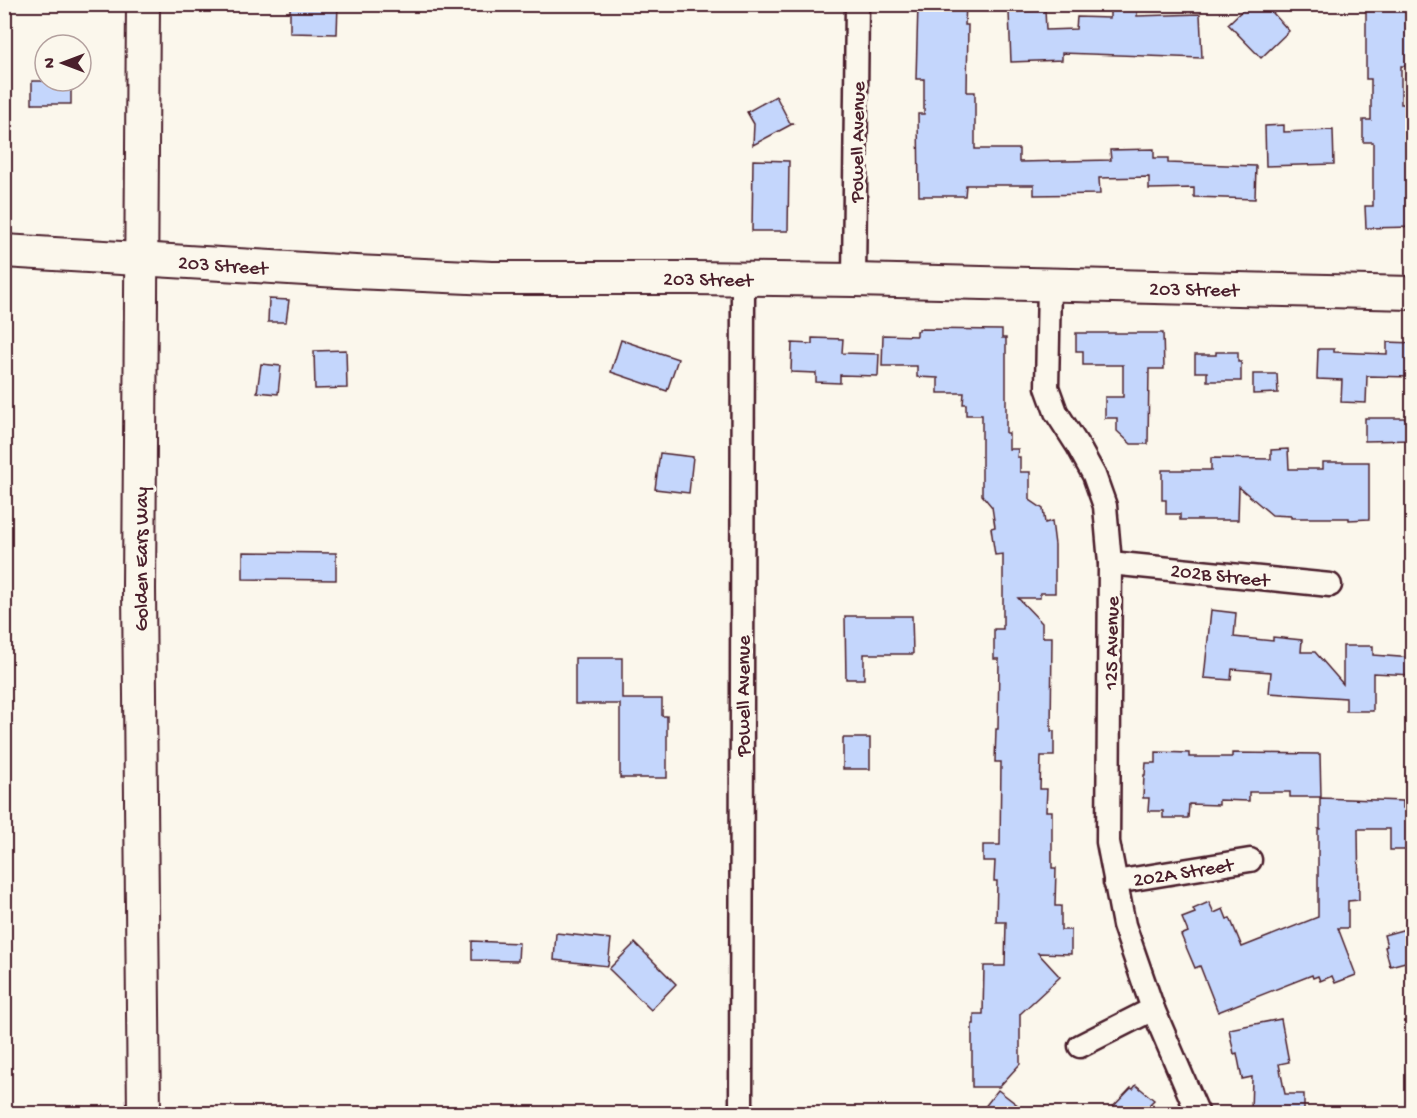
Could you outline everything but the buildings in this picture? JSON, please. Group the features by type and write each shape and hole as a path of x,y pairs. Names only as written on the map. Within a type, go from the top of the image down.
{"main road":[{"name":"Golden Ears Way","path":"143,4 140,589 144,1113"},
{"name":"203 Street","path":"4,251 349,272 492,278 854,280 1413,292"}],"street":[{"name":"Powell Avenue","path":"854,280 857,4"},
{"name":"Powell Avenue","path":"741,1113 743,279"},
{"name":"125 Avenue","path":"1049,285 1047,387 1056,412 1094,475 1105,506 1110,563 1108,842 1115,882 1124,925 1153,1009 1197,1113"},
{"name":"202B Street","path":"1110,563 1330,585"},
{"name":"202A Street","path":"1115,882 1250,860"},
{"path":"1080,1046 1153,1009"}]}
